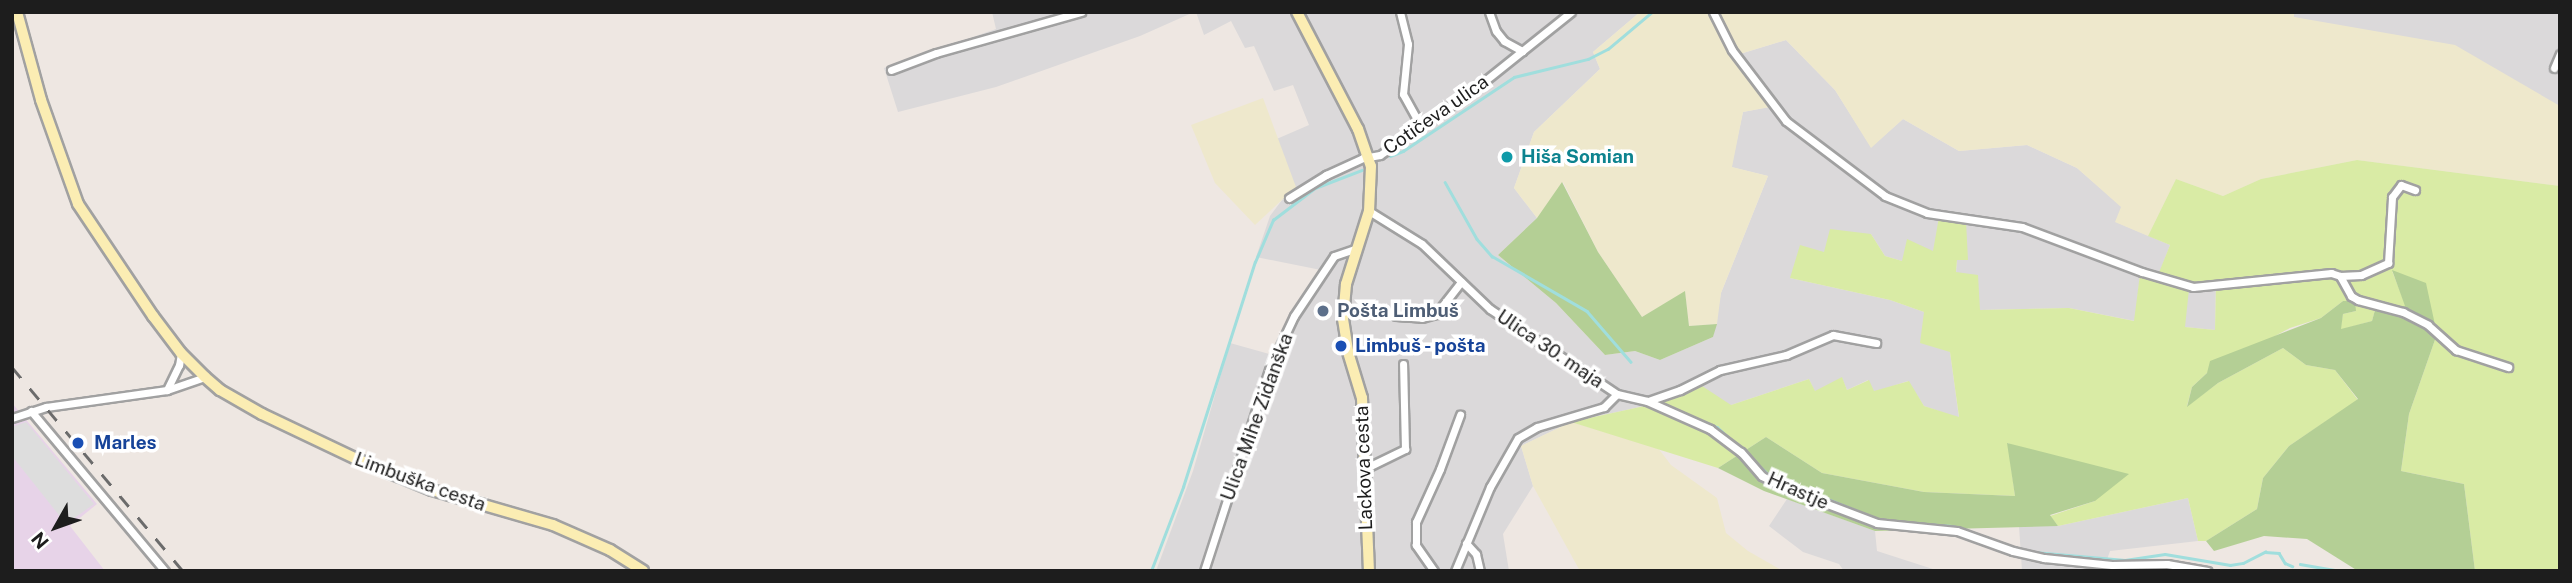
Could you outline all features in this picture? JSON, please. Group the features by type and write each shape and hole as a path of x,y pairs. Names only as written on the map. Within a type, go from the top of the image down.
{"main road":[{"name":"Limbuška cesta","path":"17,12 44,110 78,204 102,243 181,353 205,377 220,390 262,414 361,461 432,490 553,525 595,542 643,571"},
{"name":"Lackova cesta","path":"1297,12 1352,117 1370,158 1369,211 1346,284 1343,320 1348,352 1363,398 1369,571"}],"street":[{"path":"891,70 947,50 1081,12"},
{"path":"1401,12 1408,44 1403,94 1420,125"},
{"path":"1489,12 1496,31 1504,41 1522,51"},
{"name":"Cotičeva ulica","path":"1289,198 1326,175 1380,155 1571,12"},
{"path":"1713,12 1732,50 1786,121 1885,196 1927,212 2022,227 2142,272 2193,287 2331,273 2340,276 2361,275 2388,262 2392,197 2401,185 2415,190"},
{"path":"2554,68 2560,54"},
{"name":"Ulica 30. maja","path":"1369,211 1423,244 1490,309 1618,394 1647,401"},
{"name":"Ulica Mihe Zidanška","path":"1204,571 1270,367 1294,316 1334,256 1357,248"},
{"path":"2340,276 2345,288 2358,300 2403,312 2428,326 2456,350 2508,366"},
{"path":"1396,316 1422,318 1436,314 1461,282"},
{"path":"1647,401 1680,390 1720,370 1786,355 1833,335 1875,343"},
{"path":"167,390 179,365 181,353"},
{"path":"1364,469 1405,449 1403,364"},
{"path":"12,418 31,411 167,390 205,377"},
{"path":"1455,571 1503,460 1518,438 1537,427 1604,407 1618,394"},
{"name":"Hrastje","path":"1647,401 1710,429 1771,481 1877,523 1957,531 2013,551 2044,558 2112,565 2167,564 2207,571"},
{"path":"31,411 165,571"},
{"path":"1434,571 1416,545 1416,522 1460,415"},
{"path":"1466,543 1476,554 1480,571"}],"shaded area":[{"path":"992,12 1194,12 1140,36 996,87 898,112 884,68 996,29"},
{"path":"1196,12 1640,12 1593,52 1600,69 1534,132 1514,188 1537,218 1498,255 1556,303 1605,355 1635,351 1660,360 1713,337 1721,293 1768,176 1731,167 1743,112 1769,107 1730,57 1786,40 1835,90 1871,147 1903,119 1959,151 2027,145 2077,168 2122,207 2116,222 2170,245 2159,274 2216,283 2215,330 2185,327 2140,275 2135,321 2069,308 1980,310 1956,273 1957,260 1968,260 1933,251 1902,261 1885,256 1871,234 1824,252 1790,278 1890,300 1924,312 1950,352 1959,418 1924,406 1908,381 1874,392 1868,380 1847,390 1842,378 1815,392 1809,379 1731,405 1649,405 1571,422 1521,446 1533,486 1503,534 1509,571 1156,571 1193,471 1230,343 1273,355 1321,270 1256,257 1270,216 1291,188 1272,141 1309,125 1293,85 1274,91 1254,46 1245,48 1231,21 1204,35"},
{"path":"1640,12 2294,12 2294,17 2455,45 2560,106 2560,186 2357,160 2261,179 2223,196 2176,179 2148,236 2115,222 2121,207 2077,168 2027,145 1959,151 1903,119 1871,148 1835,90 1786,40 1730,57 1770,107 1743,112 1732,167 1768,176 1721,293 1717,324 1689,326 1685,292 1642,317 1598,252 1563,182 1537,218 1514,188 1534,132 1600,69 1593,52"},
{"path":"2294,12 2560,12 2560,106 2294,17"},
{"path":"1263,98 1296,187 1255,225 1215,183 1191,125"},
{"name":"Marles","path":"12,403 97,504 70,526 105,571 12,571"},
{"path":"26,422 94,504 66,524 12,456 12,427"},
{"path":"1571,422 1658,448 1671,465 1717,498 1726,533 1748,551 1783,571 1580,571 1533,486 1521,446"},
{"path":"2188,498 2198,541 2110,551 2103,571 2022,571 2019,526 2058,526"},
{"path":"1787,499 1875,531 1877,551 1939,571 1844,571 1839,564 1803,552 1769,526"}],"green space":[{"path":"2357,160 2560,186 2560,571 2475,571 2464,484 2401,471 2409,414 2437,334 2392,271 2406,306 2375,310 2372,321 2340,330 2343,314 2356,311 2343,301 2321,318 2290,328 2207,373 2192,387 2187,406 2218,383 2283,348 2306,365 2335,370 2358,400 2289,446 2263,478 2257,509 2206,541 2198,541 2188,498 2058,526 2050,516 2095,501 2008,443 2015,496 1924,492 1822,473 1766,437 1718,468 1571,422 1649,405 1699,384 1731,405 1809,379 1815,391 1842,377 1847,390 1869,380 1874,391 1909,381 1924,406 1959,417 1950,352 1920,343 1924,312 1890,300 1790,278 1800,245 1824,252 1830,229 1871,234 1885,256 1902,261 1907,239 1933,251 1939,217 1966,221 1968,260 1957,260 1956,272 1978,275 1980,310 2069,308 2134,321 2140,274 2189,289 2185,327 2215,330 2216,283 2193,284 2158,275 2170,245 2148,236 2176,179 2223,196 2261,179"},
{"path":"1562,182 1598,252 1642,317 1685,291 1689,326 1717,324 1713,337 1660,360 1635,351 1605,355 1556,303 1498,255 1537,218"},
{"path":"2392,270 2426,283 2437,334 2409,414 2401,471 2464,484 2475,571 2358,571 2307,539 2264,536 2214,551 2206,541 2257,509 2263,478 2289,446 2358,399 2335,370 2306,365 2283,348 2218,383 2187,407 2192,387 2207,373 2210,361 2321,318 2343,301 2355,301 2356,311 2343,314 2341,329 2372,321 2375,310 2405,306"},
{"path":"1766,437 1822,473 1924,492 2015,496 2007,443 2129,474 2095,501 2050,515 2058,526 1875,531 1764,491 1718,468"}],"waterway":[{"path":"1390,156 1403,151 1514,77 1588,59 1608,49 1652,12"},
{"path":"1151,571 1183,487 1255,262 1273,220 1315,188 1362,170"},
{"path":"1445,182 1477,239 1492,256 1587,311 1631,362"},
{"path":"1659,403 1717,427 1769,475 1879,520"},
{"path":"1910,523 1952,526 1988,538"},
{"path":"2034,552 2125,560 2165,554 2230,565 2243,563 2265,552 2279,553 2285,563 2292,566"},
{"path":"2300,564 2341,571"}],"railway":[{"path":"12,367 183,571"}],"place":[{"name":"Hiša Somian","path":"1507,157"},
{"name":"Pošta Limbuš","path":"1323,311"},
{"name":"Limbuš - pošta","path":"1341,346"},
{"name":"Marles","path":"78,443"}]}
